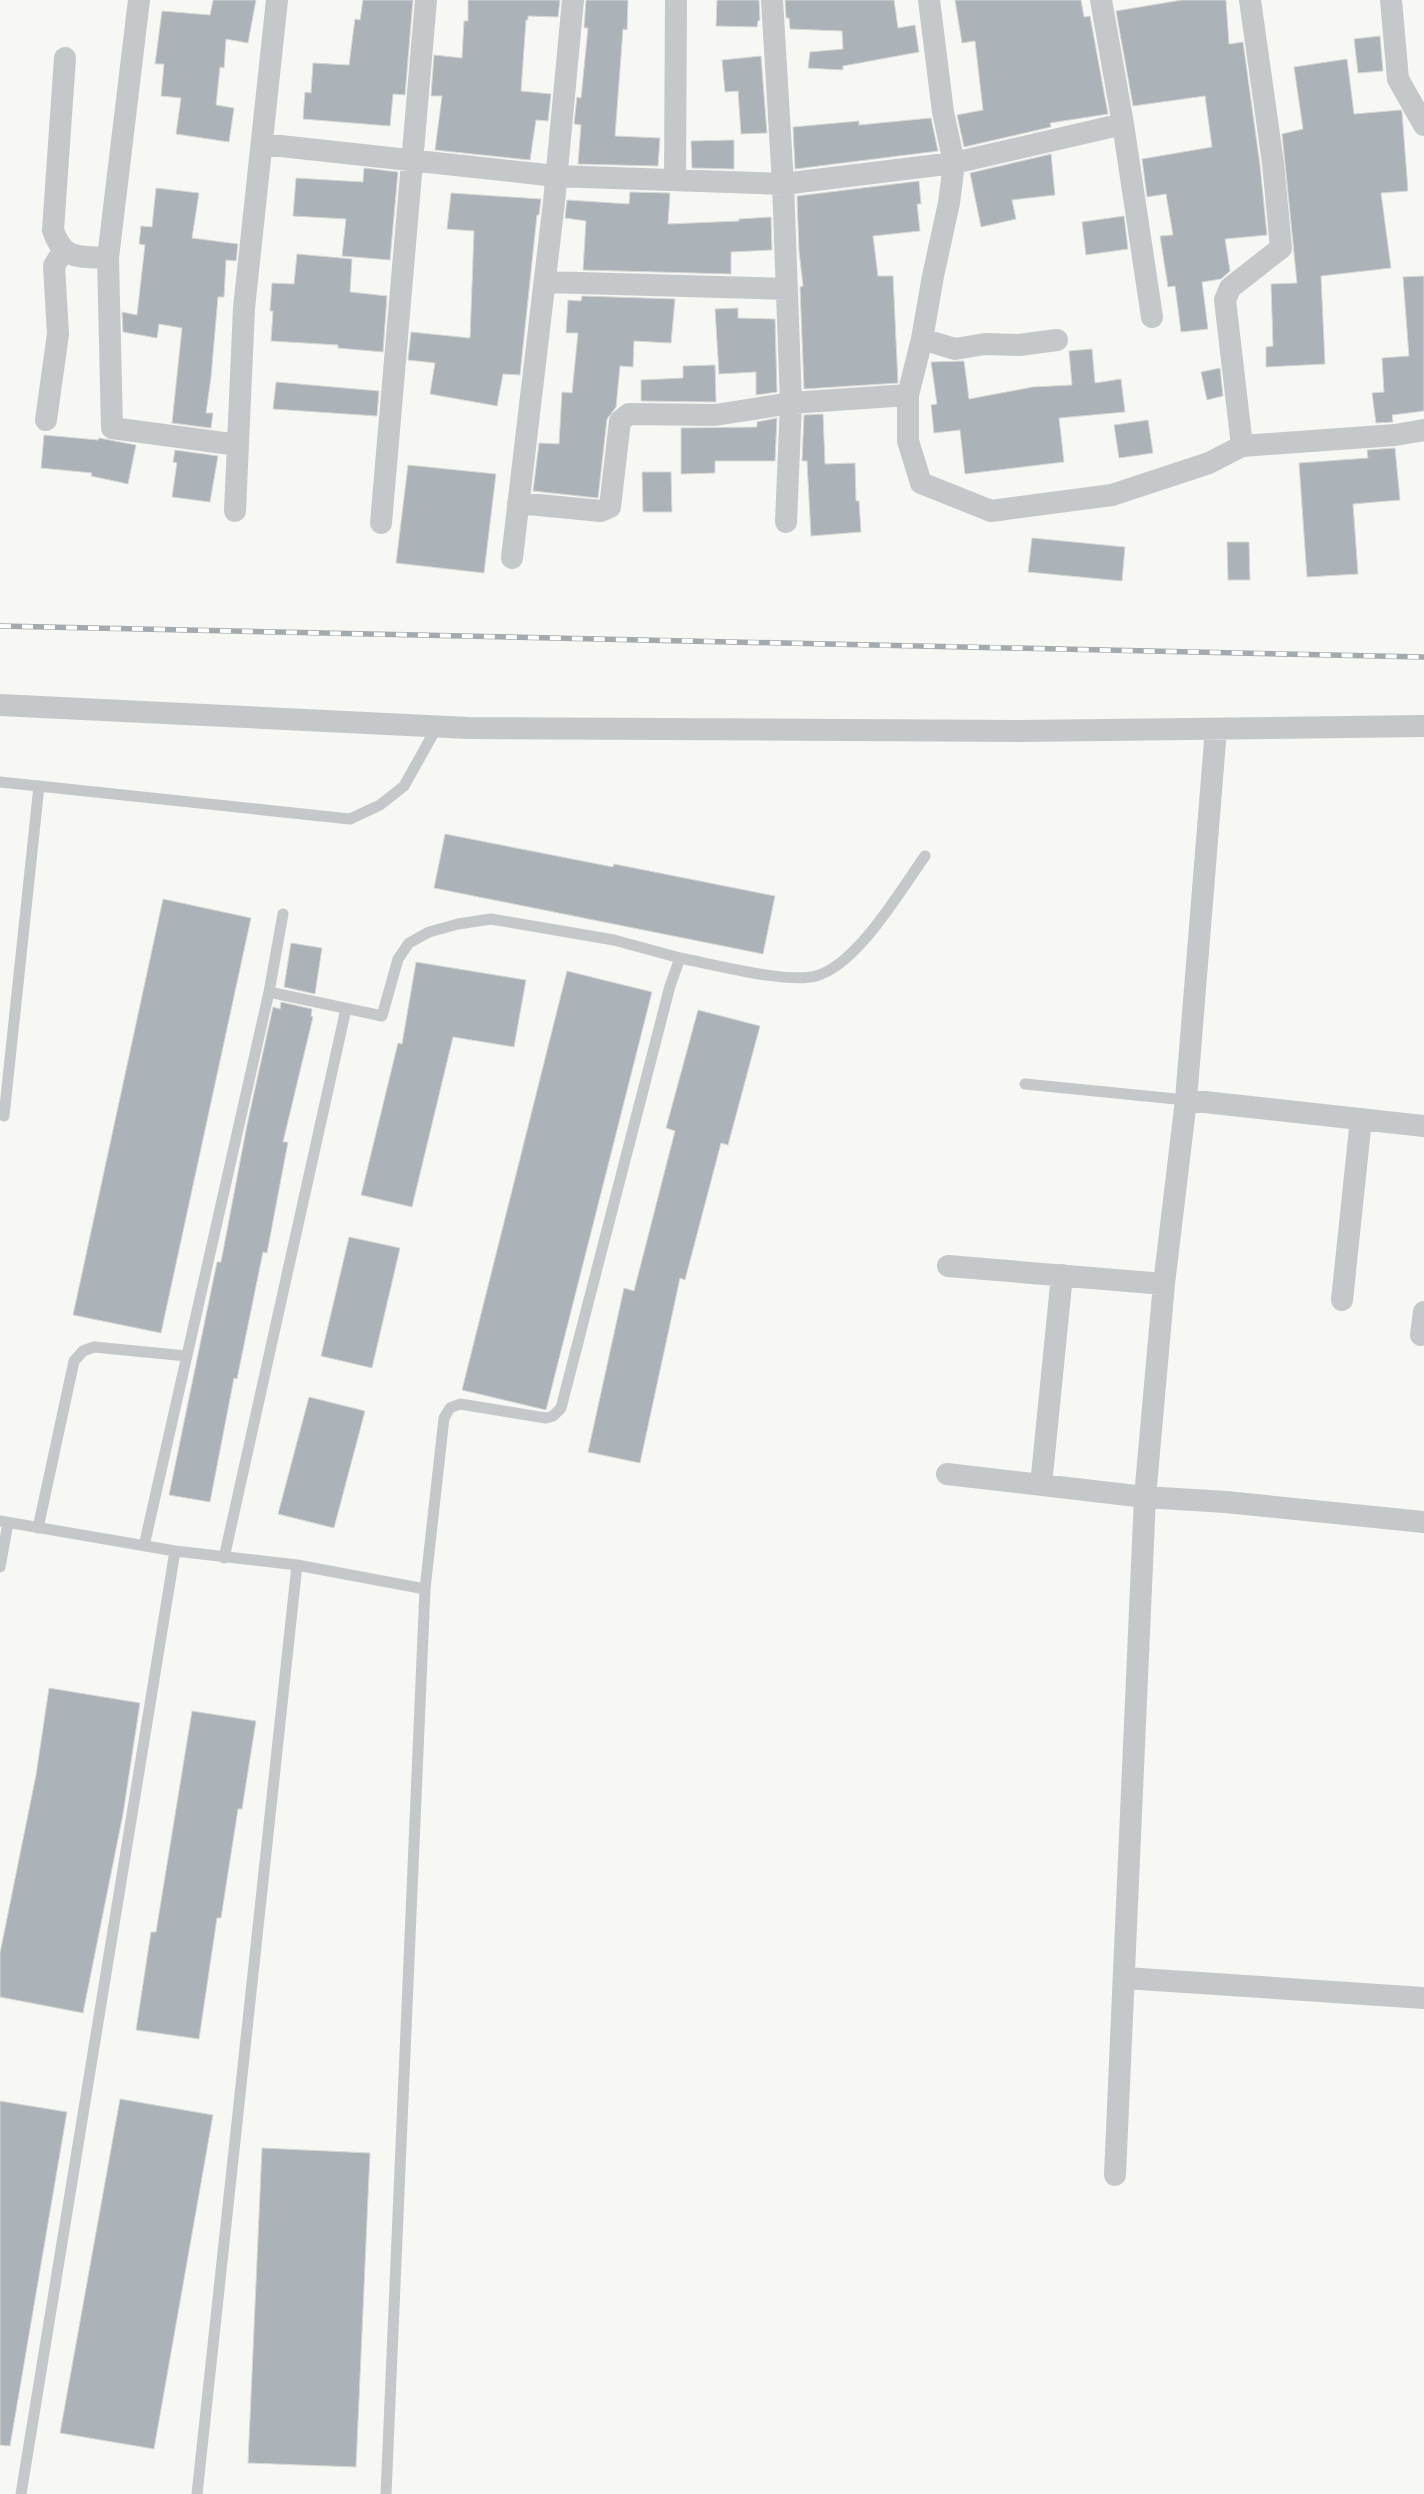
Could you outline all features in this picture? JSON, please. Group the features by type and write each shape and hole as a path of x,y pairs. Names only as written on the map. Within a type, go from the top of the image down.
{"street":[{"path":"139,0 108,258 112,428 238,445"},
{"path":"235,511 244,308 277,0"},
{"path":"381,523 426,0"},
{"path":"512,558 545,282 573,0"},
{"path":"676,0 676,180"},
{"path":"772,0 783,184 790,403 786,522"},
{"path":"929,0 943,112 954,163 949,203 922,339 908,395 908,441 920,482 991,511 1112,495 1209,463 1242,446 1395,436 1424,430"},
{"path":"1101,0 1152,317"},
{"path":"1242,446 1226,300 1230,288 1281,248 1273,163 1250,0"},
{"path":"1391,0 1398,79 1424,126"},
{"path":"65,58 53,230 57,244 70,255 108,258"},
{"path":"262,144 556,176 783,184 954,163 1122,124"},
{"path":"46,420 58,334 54,266 63,251"},
{"path":"545,282 786,289"},
{"path":"922,339 955,349 985,344 1019,345 1057,340"},
{"path":"518,503 602,511 610,506 620,421 629,414 715,415 790,403 908,395"},
{"path":"0,706 437,726 1022,731 1424,726"},
{"path":"1116,2176 1145,1497 1164,1284 1186,1100 1216,728"},
{"path":"1186,1100 1424,1126"},
{"path":"1342,1300 1362,1119"},
{"path":"948,1266 1164,1284"},
{"path":"1041,1485 1062,1276"},
{"path":"1421,1335 1424,1312"},
{"path":"947,1474 1145,1497 1226,1502 1424,1522"},
{"path":"1124,1978 1424,1998"}],"lane":[{"path":"0,782 350,818 380,805 404,786 437,726"},
{"path":"4,1116 39,786"},
{"path":"269,992 382,1016 398,959 409,943 429,932 458,924 491,919 614,940 680,958 791,978 815,977 834,969 858,948 925,856"},
{"path":"144,1546 269,992 283,914"},
{"path":"386,2494 424,1589 444,1418 450,1408 460,1404 546,1418 553,1416 561,1408 670,986 680,958"},
{"path":"224,1558 346,1009"},
{"path":"1025,1084 1186,1100"},
{"path":"38,1528 74,1361 83,1351 94,1346 187,1356"},
{"path":"0,1567 4,1522 175,1551 297,1565 424,1589"},
{"path":"21,2494 175,1551"},
{"path":"197,2494 297,1565"}],"building":[{"path":"213,0 256,0 248,43 226,39 224,68 220,67 216,105 234,108 229,142 176,134 181,98 161,96 164,64 155,64 162,11 210,15"},
{"path":"363,0 413,0 405,95 393,94 390,126 303,119 305,92 311,93 313,63 349,65 355,19 360,20"},
{"path":"468,0 560,0 558,17 528,16 528,20 526,20 521,91 551,94 548,121 536,120 530,160 435,150 442,96 431,96 434,55 462,58 464,21 468,21"},
{"path":"586,0 628,0 627,30 623,29 615,136 660,138 658,166 578,164 581,125 574,124 577,97 581,98 588,28 584,28"},
{"path":"717,0 759,0 760,20 757,27 716,26"},
{"path":"785,0 894,0 898,28 915,25 919,52 843,66 843,70 808,68 810,52 843,49 842,31 790,29 789,18 786,18"},
{"path":"955,0 1081,0 1084,17 1090,16 1108,114 1050,123 1051,127 964,147 957,115 983,110 975,41 962,43"},
{"path":"1182,0 1226,0 1229,44 1243,42 1260,165 1267,235 1225,239 1230,271 1221,279 1202,282 1208,329 1181,332 1175,286 1168,287 1160,236 1173,235 1166,194 1147,197 1142,159 1212,147 1205,96 1133,106 1116,11"},
{"path":"1380,36 1383,71 1358,73 1354,39"},
{"path":"761,56 767,133 741,134 738,91 725,92 722,60"},
{"path":"1347,59 1354,114 1401,110 1402,112 1408,191 1381,193 1391,268 1321,276 1325,364 1266,367 1266,347 1273,346 1271,284 1297,283 1282,134 1303,129 1294,67"},
{"path":"931,118 938,151 795,169 793,127 859,121 859,125"},
{"path":"734,140 734,169 692,168 691,141"},
{"path":"1051,154 1055,195 1012,200 1016,219 981,227 970,173"},
{"path":"364,168 398,172 390,260 342,256 346,219 293,216 296,178 363,182"},
{"path":"919,181 921,204 917,204 920,231 873,236 878,276 893,276 898,383 804,389 800,287 803,286 799,251 797,196"},
{"path":"156,188 199,193 192,238 238,244 236,261 226,260 224,297 218,297 206,413 213,413 211,428 172,423 182,328 159,324 157,338 123,332 122,312 137,315 145,245 139,244 141,226 152,227"},
{"path":"630,192 670,193 668,224 739,221 739,219 771,217 772,250 731,252 731,274 583,270 586,221 565,218 567,200 629,204"},
{"path":"451,193 541,199 539,215 537,215 520,375 503,374 497,406 430,394 435,363 408,360 411,332 470,338 474,231 447,229"},
{"path":"1124,216 1128,249 1086,255 1082,222"},
{"path":"297,254 352,259 350,292 387,296 383,352 338,348 338,345 271,341 273,311 270,311 272,283 294,284"},
{"path":"1424,276 1424,411 1392,415 1393,422 1376,423 1372,393 1384,392 1382,358 1409,356 1403,277"},
{"path":"582,296 675,299 671,343 634,341 633,367 620,366 616,407 607,419 598,498 533,491 539,443 559,444 562,392 572,393 578,333 566,333 568,300 581,301"},
{"path":"738,308 738,318 775,319 777,392 756,395 756,372 719,374 715,309"},
{"path":"1092,349 1095,383 1121,379 1125,412 1059,418 1064,462 965,474 960,430 934,433 931,405 937,404 931,362 964,361 969,399 1033,387 1072,385 1069,351"},
{"path":"715,365 716,402 641,401 641,380 683,378 683,366"},
{"path":"1220,368 1223,396 1207,400 1201,372"},
{"path":"276,382 379,391 377,416 273,409"},
{"path":"823,414 825,464 855,463 856,501 859,501 861,532 811,536 807,461 802,461 804,415"},
{"path":"777,418 775,461 715,461 715,473 681,474 681,428 757,427 757,422"},
{"path":"1148,420 1153,453 1119,458 1114,425"},
{"path":"44,435 98,440 99,438 136,445 128,484 91,476 92,473 41,468"},
{"path":"1395,448 1400,500 1353,504 1358,574 1307,577 1299,463 1368,458 1367,450"},
{"path":"175,450 218,456 210,502 172,497 177,463 173,462"},
{"path":"408,465 496,474 484,573 396,563"},
{"path":"642,472 671,472 672,512 643,512"},
{"path":"1032,538 1125,547 1122,581 1028,572"},
{"path":"1227,542 1249,542 1250,580 1228,580"},
{"path":"445,834 613,867 614,864 775,896 763,954 434,888"},
{"path":"163,899 251,918 161,1333 73,1315"},
{"path":"291,943 322,948 315,994 284,987"},
{"path":"416,962 526,980 514,1047 453,1037 412,1207 361,1195 398,1043 402,1044"},
{"path":"567,971 652,992 546,1410 462,1390"},
{"path":"281,1002 312,1009 311,1016 313,1017 283,1142 288,1142 267,1253 263,1252 237,1379 234,1378 210,1502 169,1495 217,1262 221,1262 247,1125 273,1007 280,1009"},
{"path":"698,1010 760,1026 728,1145 721,1143 685,1280 680,1278 640,1463 588,1452 624,1288 634,1291 675,1131 666,1128"},
{"path":"349,1237 400,1248 372,1368 321,1356"},
{"path":"309,1397 365,1411 334,1528 278,1514"},
{"path":"49,1688 140,1703 123,1814 83,2013 0,1997 0,1953 36,1775"},
{"path":"192,1711 256,1721 242,1809 238,1809 221,1918 217,1918 199,2039 136,2030 151,1932 156,1932"},
{"path":"120,2099 213,2115 154,2449 60,2433"},
{"path":"0,2101 67,2112 10,2446 0,2445"},
{"path":"262,2148 370,2153 356,2467 248,2463"}],"railway":[{"path":"0,626 1424,657"}]}
